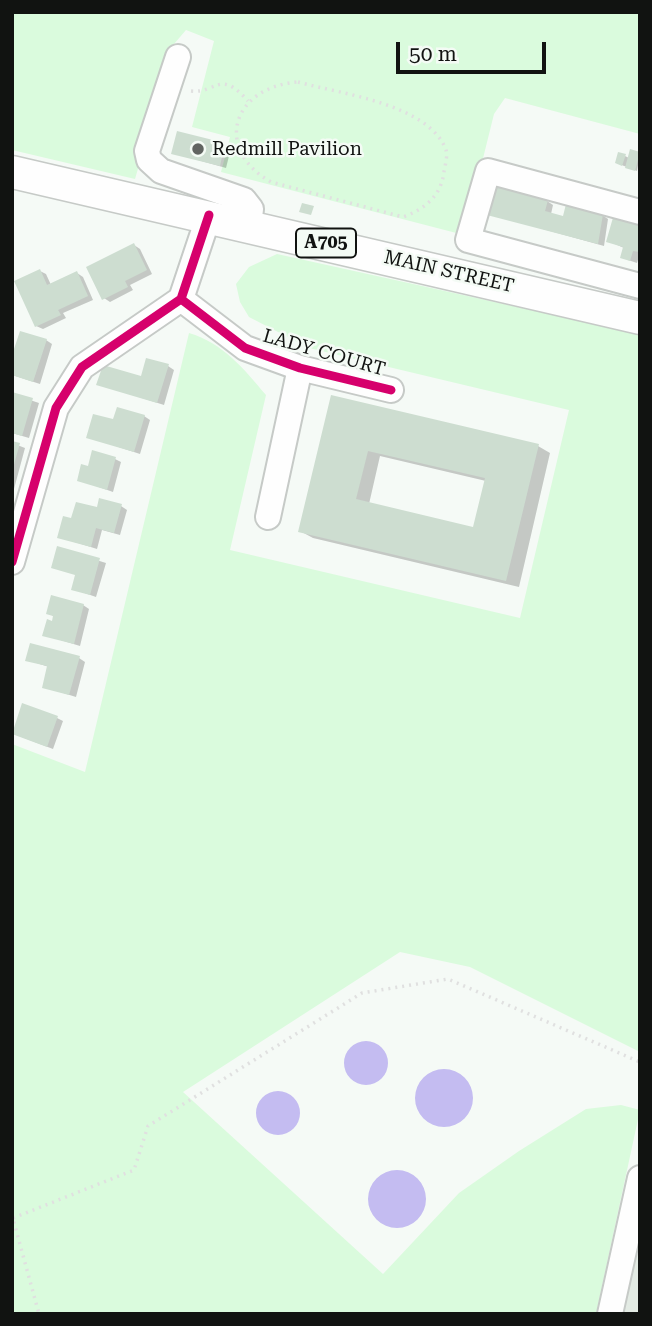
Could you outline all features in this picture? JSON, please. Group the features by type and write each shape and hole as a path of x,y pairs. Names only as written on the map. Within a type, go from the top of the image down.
{"main road":[{"name":"MAIN STREET","path":"12,172 209,215 640,318"}],"street":[{"path":"178,57 147,151 149,160 161,171 244,200 251,209 249,225"},
{"path":"640,212 488,171 468,240 640,286"},
{"path":"12,562 56,408 82,367 181,299 209,215"},
{"name":"LADY COURT","path":"181,299 245,348 300,368 391,390"},
{"name":"LADY COURT","path":"268,517 300,368"},
{"path":"610,1314 640,1178"}],"path":[{"path":"298,82 411,113 430,125 447,152 444,176 435,197 419,211 403,217 271,182 253,172 243,159 238,138 239,121 248,101 275,84 298,82"},
{"path":"168,87 196,92 211,85 224,84 237,89 248,101"},
{"path":"38,1314 13,1216 134,1170 148,1126 362,993 448,979 640,1062"}],"shaded area":[{"path":"366,1041 375,1042 382,1047 387,1054 387,1072 382,1079 375,1084 366,1085 357,1084 350,1079 345,1072 344,1063 345,1054 350,1047 357,1042"},
{"path":"438,1069 450,1069 465,1077 473,1092 473,1104 465,1119 450,1127 438,1127 423,1119 415,1104 415,1092 423,1077"},
{"path":"278,1091 287,1092 294,1097 299,1104 299,1122 294,1129 287,1134 278,1135 269,1134 262,1129 257,1122 256,1113 257,1104 262,1097 269,1092"},
{"path":"391,1170 403,1170 418,1178 426,1193 426,1205 418,1220 403,1228 391,1228 376,1220 368,1205 368,1193 376,1178"},
{"path":"640,1242 640,1314 623,1314"}],"green space":[{"path":"12,12 640,12 640,134 505,98 494,114 464,235 221,172 230,137 192,127 214,41 186,30 174,44 135,179 12,150"},
{"path":"277,254 640,334 640,1052 470,967 400,952 183,1092 383,1274 459,1193 519,1151 586,1109 621,1105 640,1110 596,1314 12,1314 12,744 85,772 189,333 223,350 266,395 230,550 520,618 569,410 309,348 249,317 240,302 236,284 249,267"}],"building":[{"name":"Redmill Pavilion","path":"177,131 225,143 220,166 171,154"},
{"path":"630,149 640,152 635,171 625,168"},
{"path":"618,152 626,154 622,166 615,163"},
{"path":"491,185 548,200 545,211 563,216 566,204 603,214 598,244 483,214"},
{"path":"302,203 314,206 311,215 299,212"},
{"path":"614,214 640,221 640,252 633,251 630,261 620,258 623,247 606,242"},
{"path":"134,243 147,270 125,281 128,287 102,300 86,267"},
{"path":"40,269 47,285 77,271 88,296 58,310 61,315 35,327 14,281"},
{"path":"20,331 47,339 33,382 12,375 12,355"},
{"path":"146,358 169,364 157,403 96,385 103,365 141,376"},
{"path":"12,392 33,398 22,436 12,433"},
{"path":"331,395 539,444 506,581 298,532","holes":["368,451 485,478 473,527 356,499"]},
{"path":"117,407 145,415 134,452 86,438 93,414 113,419"},
{"path":"12,441 20,443 13,468 12,468"},
{"path":"92,450 116,457 107,490 77,481 81,464 88,466"},
{"path":"99,498 122,504 114,533 96,528 91,547 57,538 63,516 71,518 76,502 97,507"},
{"path":"57,546 100,558 90,595 71,590 75,575 51,568"},
{"path":"51,595 84,604 74,644 42,636 47,619 52,621 53,616 46,614"},
{"path":"30,643 80,656 69,695 42,688 47,666 25,661"},
{"path":"22,703 58,716 47,747 12,734"}],"cycle path":[{"path":"12,562 56,408 82,367 181,299 209,215"},
{"path":"181,299 245,348 300,368 391,390"}],"place":[{"name":"Redmill Pavilion","path":"198,149"}]}
